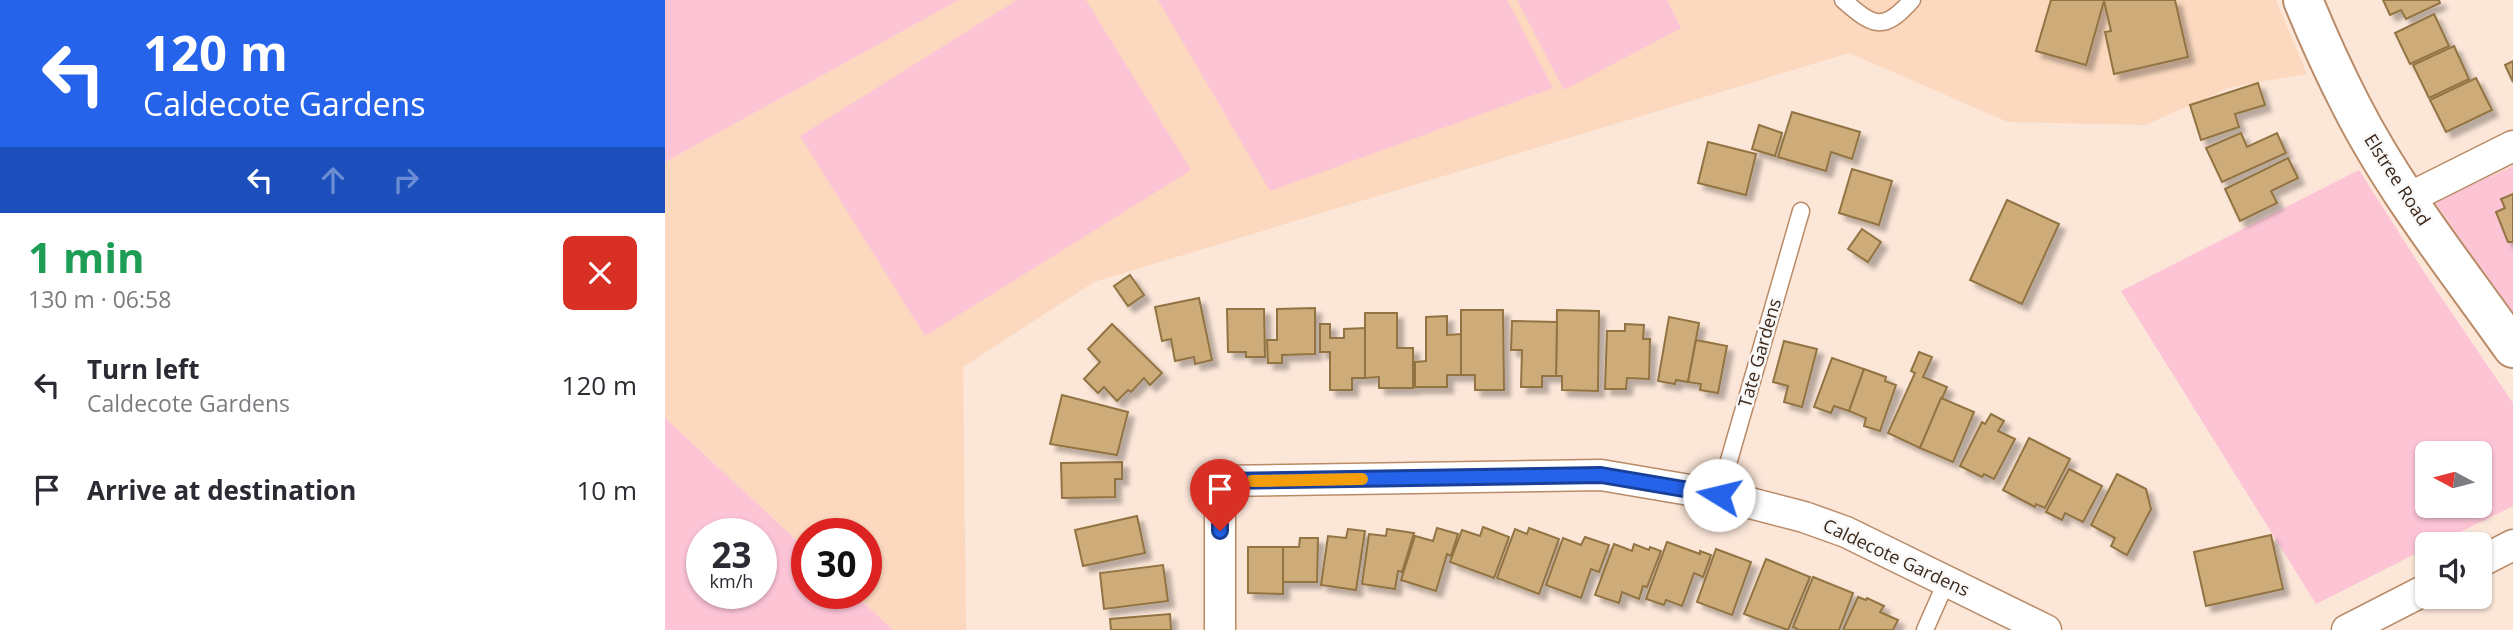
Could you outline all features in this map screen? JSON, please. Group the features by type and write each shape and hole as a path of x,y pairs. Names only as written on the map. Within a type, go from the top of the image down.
{"main road":[{"name":"Elstree Road","path":"2303,0 2353,110 2407,199 2513,348"}],"street":[{"path":"2407,199 2513,146"},
{"name":"Caldecote Gardens","path":"1220,630 1220,481 1601,475 1719,495 1804,517 1846,532 2046,630"},
{"path":"2492,556 2513,545"},
{"path":"2347,630 2415,595"}],"lane":[{"path":"1843,0 1865,19 1881,22 1896,18 1912,0"},
{"name":"Tate Gardens","path":"1719,495 1801,211"},
{"path":"1925,630 1947,580"}],"shaded area":[{"path":"665,0 959,0 665,162"},
{"path":"959,0 2276,0 2307,74 2231,87 2145,125 2008,122 1849,53 1094,282 963,367 966,630 893,630 870,609 882,609 882,518 791,518 791,535 777,522 777,518 773,518 665,418 665,162"},
{"path":"1017,0 1086,0 1191,170 925,336 800,136"},
{"path":"1158,0 1507,0 1553,88 1270,191"},
{"path":"1517,0 1667,0 1681,28 1564,90"},
{"path":"2513,166 2513,315 2435,202"},
{"path":"2359,170 2513,403 2513,506 2492,516 2492,441 2415,441 2415,518 2489,518 2460,532 2415,532 2415,554 2316,604 2121,291"},
{"path":"665,418 773,518 686,518 686,609 777,609 777,522 791,535 791,609 870,609 893,630 665,630"}],"building":[{"path":"2051,0 2175,0 2188,57 2114,74 2105,32 2111,31 2104,1 2086,65 2036,51"},
{"path":"2383,0 2439,0 2440,3 2406,19 2401,10 2390,15"},
{"path":"2434,14 2449,46 2410,64 2395,33"},
{"path":"2454,46 2469,79 2429,98 2413,65"},
{"path":"2513,61 2513,82 2505,65"},
{"path":"2476,78 2492,110 2446,132 2430,100"},
{"path":"2258,83 2265,105 2235,114 2239,127 2201,140 2190,105"},
{"path":"1792,112 1860,132 1852,159 1831,152 1826,171 1778,157"},
{"path":"1759,125 1782,133 1775,156 1752,149"},
{"path":"2241,133 2247,147 2277,133 2286,153 2222,182 2206,148"},
{"path":"1708,142 1756,154 1746,195 1698,183"},
{"path":"2288,158 2298,178 2271,191 2277,203 2240,221 2225,189"},
{"path":"1852,169 1892,181 1879,225 1839,213"},
{"path":"2513,194 2513,242 2508,242 2496,212 2505,208 2501,199"},
{"path":"2007,200 2059,224 2022,304 1970,280"},
{"path":"1862,229 1881,242 1868,262 1848,249"},
{"path":"1130,275 1144,295 1128,306 1114,286"},
{"path":"1199,298 1212,360 1195,364 1194,357 1175,361 1171,339 1162,341 1155,307"},
{"path":"1315,308 1315,354 1282,355 1282,363 1268,363 1267,340 1277,340 1277,309"},
{"path":"1227,309 1264,309 1265,357 1246,357 1246,352 1228,352"},
{"path":"1461,310 1503,310 1504,390 1475,390 1475,375 1461,375"},
{"path":"1557,310 1599,311 1598,391 1562,390 1562,376 1556,376"},
{"path":"1365,313 1397,313 1397,348 1413,348 1413,388 1379,388 1379,377 1365,378"},
{"path":"1447,316 1447,335 1461,334 1461,375 1447,375 1447,387 1415,387 1415,362 1426,361 1426,317"},
{"path":"1669,317 1699,323 1688,382 1676,380 1675,384 1658,381"},
{"path":"1512,321 1557,322 1556,376 1542,376 1542,387 1521,387 1522,350 1511,350"},
{"path":"1112,324 1162,373 1150,385 1144,378 1131,392 1128,390 1117,401 1104,387 1098,393 1084,379 1100,362 1088,349"},
{"path":"1320,324 1330,324 1330,338 1344,338 1344,329 1365,328 1365,378 1352,378 1352,390 1330,390 1330,352 1320,352"},
{"path":"1625,324 1644,325 1643,339 1650,339 1649,379 1627,378 1626,389 1605,389 1607,331 1625,331"},
{"path":"1696,340 1727,346 1718,393 1700,390 1701,384 1688,382"},
{"path":"1784,341 1817,349 1802,407 1784,402 1788,386 1773,382"},
{"path":"1919,352 1932,357 1923,377 1947,387 1920,448 1888,433 1915,373 1911,371"},
{"path":"1832,358 1864,369 1849,411 1834,406 1831,413 1814,407"},
{"path":"1864,369 1886,377 1885,381 1896,385 1880,431 1864,426 1866,418 1849,411"},
{"path":"1062,395 1128,412 1117,455 1050,444"},
{"path":"1941,398 1974,412 1953,462 1920,448"},
{"path":"1991,414 2004,421 1998,431 2015,439 1994,479 1984,474 1982,477 1960,466 1982,422 1985,424"},
{"path":"2029,438 2070,459 2045,508 2036,504 2035,507 2003,490"},
{"path":"1122,462 1122,479 1115,479 1115,497 1062,498 1061,463"},
{"path":"2069,469 2102,486 2083,522 2065,513 2062,520 2046,512"},
{"path":"2117,474 2146,489 2151,509 2127,555 2111,546 2115,538 2091,525"},
{"path":"1137,516 1145,553 1083,566 1075,530"},
{"path":"1483,527 1509,537 1494,578 1450,562 1462,530 1480,536"},
{"path":"1437,528 1458,534 1451,556 1447,554 1436,591 1401,580 1415,536 1433,541"},
{"path":"1529,528 1559,539 1539,594 1497,578 1515,529 1527,534"},
{"path":"1348,529 1365,531 1356,590 1321,585 1328,536 1346,538"},
{"path":"1387,529 1414,533 1402,572 1398,571 1395,589 1362,584 1369,534 1386,536"},
{"path":"2271,535 2283,589 2206,606 2194,552"},
{"path":"1585,537 1609,545 1599,572 1591,569 1581,598 1546,585 1563,538 1581,545"},
{"path":"1300,538 1318,538 1317,582 1283,582 1283,547 1299,547"},
{"path":"1667,542 1700,554 1700,551 1711,555 1703,577 1694,573 1682,606 1666,600 1664,605 1646,599"},
{"path":"1614,544 1632,551 1634,544 1661,551 1647,587 1643,586 1639,599 1622,592 1619,603 1595,595"},
{"path":"1248,547 1283,547 1283,594 1248,593"},
{"path":"1716,549 1751,562 1732,615 1697,602"},
{"path":"1766,559 1810,577 1788,630 1744,614"},
{"path":"1163,565 1168,601 1104,609 1100,573"},
{"path":"1813,577 1853,593 1839,630 1799,630 1793,627"},
{"path":"1858,597 1884,606 1880,612 1898,620 1893,630 1843,630"},
{"path":"1170,614 1171,630 1111,630 1110,619"}],"slow traffic":[{"path":"1252,481 1362,479"}],"route":[{"path":"1220,531 1220,481 1601,475 1719,495"}]}
